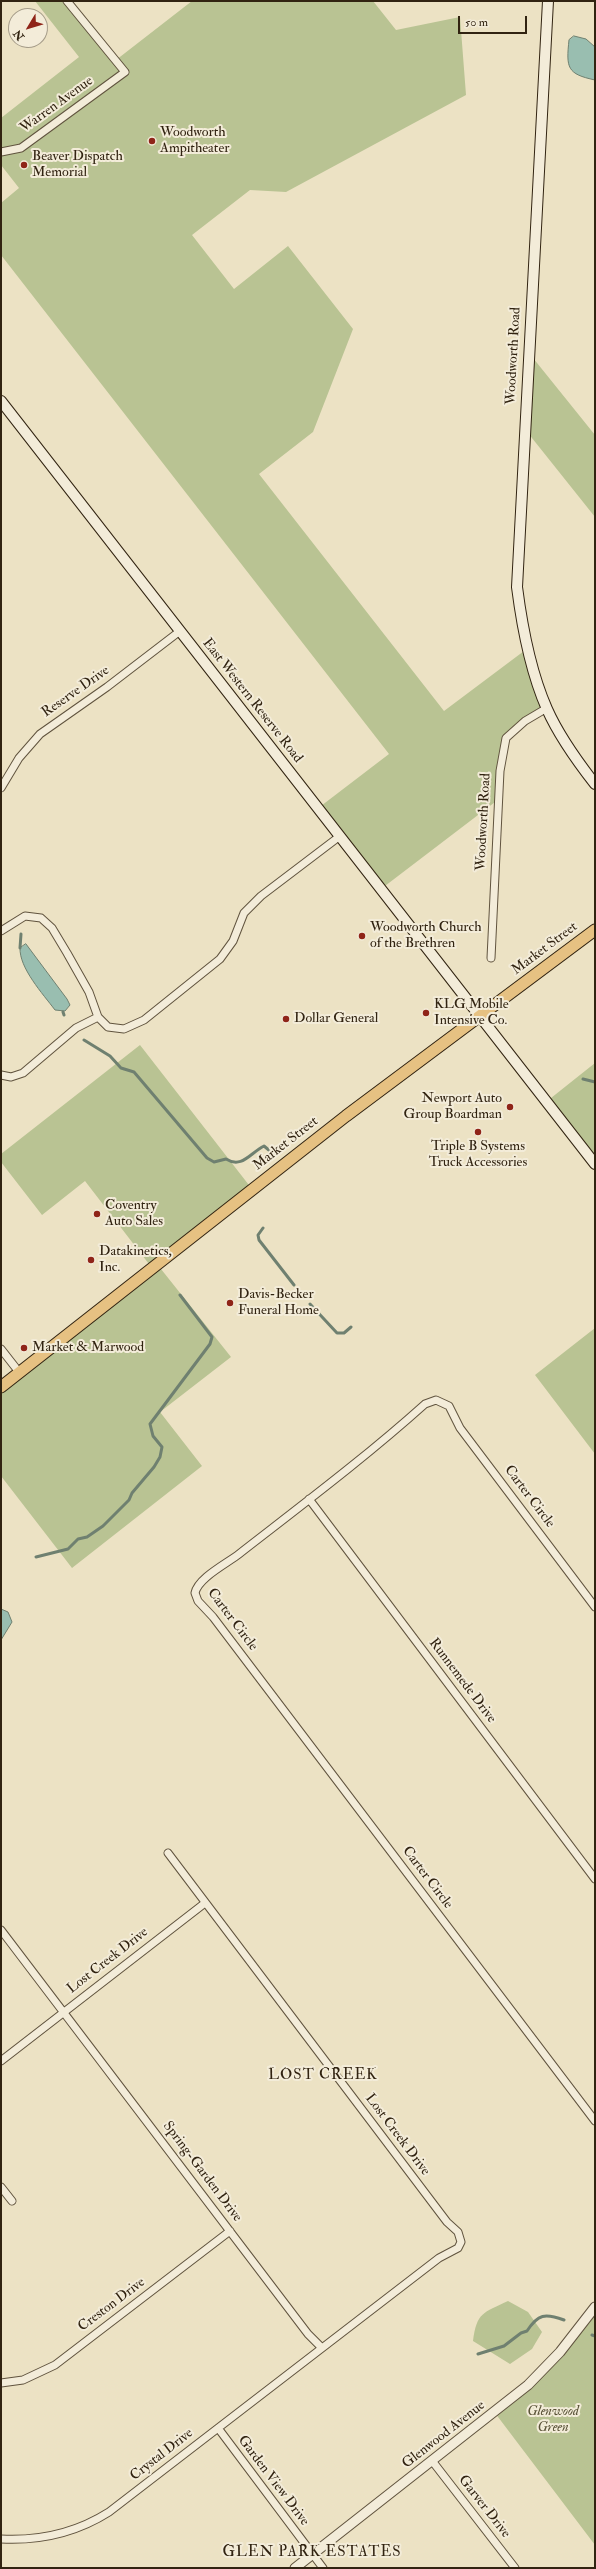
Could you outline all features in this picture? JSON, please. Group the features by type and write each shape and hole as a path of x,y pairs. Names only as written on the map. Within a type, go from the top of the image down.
{"main road":[{"name":"Woodworth Road","path":"548,1 517,587 528,648 547,708 566,743 595,784"},
{"name":"East Western Reserve Road","path":"1,401 595,1164"},
{"name":"Market Street","path":"1,1387 346,1116 480,1018 595,930"}],"street":[{"name":"Warren Avenue","path":"1,152 21,148 125,72 67,1"},
{"name":"Reserve Drive","path":"1,788 19,758 40,734 107,687 180,631"},
{"name":"Woodworth Road","path":"490,958 500,771 506,738 525,721 547,708"},
{"path":"1,931 25,916 41,918 52,928 89,992 98,1017 108,1027 124,1029 144,1020 220,959 233,941 244,913 260,896 340,836"},
{"path":"1,1075 12,1077 23,1073 76,1028 98,1017"},
{"path":"1,1349 20,1372"},
{"name":"Carter Circle","path":"595,1607 460,1428 452,1410 445,1403 436,1400 425,1404 309,1499 222,1567 204,1578 195,1590 195,1596 595,2121"},
{"name":"Runnemede Drive","path":"309,1499 595,1879"},
{"name":"Lost Creek Drive","path":"168,1853 447,2222 460,2236 458,2248 439,2258 321,2347"},
{"name":"Lost Creek Drive","path":"1,2061 205,1903"},
{"name":"Spring-Garden Drive","path":"1,1930 308,2334 321,2347"},
{"path":"1,2186 12,2201"},
{"name":"Creston Drive","path":"1,2383 23,2380 55,2365 230,2231"},
{"name":"Glenwood Avenue","path":"295,2568 433,2462 528,2385 560,2352 595,2307"},
{"name":"Crystal Drive","path":"1,2539 33,2539 60,2534 96,2520 218,2428 321,2347"},
{"name":"Garden View Drive","path":"218,2428 323,2568"},
{"name":"Garver Drive","path":"433,2462 515,2568"}],"green space":[{"path":"35,1 67,1 116,60 192,1 373,1 396,30 460,17 466,95 286,192 250,190 192,235 234,289 288,246 353,329 313,432 259,474 444,711 528,648 547,708 506,739 499,799 381,889 317,809 389,754 1,255 1,203 19,188 1,165 1,118 79,57 48,18 48,8 40,8"},
{"path":"529,353 595,435 595,517 524,428"},
{"path":"140,1045 252,1189 157,1264 231,1357 160,1412 202,1466 72,1568 1,1476 1,1387 152,1268 85,1181 42,1215 1,1162 1,1154"},
{"path":"595,1063 595,1164 546,1102"},
{"path":"595,1328 595,1454 535,1375"},
{"path":"508,2301 528,2312 542,2332 532,2349 510,2364 473,2341 479,2319 487,2311"},
{"name":"Glenwood Green","path":"595,2307 595,2545 495,2413 528,2385"}],"shaded area":[{"path":"574,36 586,39 595,47 595,80 579,75 570,68 568,57 569,40"},
{"path":"26,944 67,999 70,1005 65,1011 55,1010 38,989 27,972 23,964 20,948"},
{"path":"1,1609 8,1612 12,1622 1,1640"}],"waterway":[{"path":"20,948 21,934"},
{"path":"84,1040 110,1056 121,1068 134,1072 207,1158 214,1162 226,1159 232,1162 237,1162 246,1159 264,1146 270,1151"},
{"path":"583,1079 595,1082"},
{"path":"263,1228 258,1235 259,1240 294,1285"},
{"path":"36,1557 68,1549 78,1539 87,1537 103,1526 129,1500 132,1493 154,1467 160,1457 162,1447 153,1436 150,1424 210,1344 212,1337 180,1295"},
{"path":"310,1304 337,1333 344,1333 351,1327"},
{"path":"478,2354 504,2346 521,2333 527,2331 531,2325 542,2316 552,2316 564,2320"}],"place":[{"name":"Woodworth Ampitheater","path":"152,141"},
{"name":"Beaver Dispatch Memorial","path":"24,165"},
{"name":"Woodworth Church of the Brethren","path":"362,936"},
{"name":"KLG Mobile Intensive Co.","path":"426,1013"},
{"name":"Dollar General","path":"286,1019"},
{"name":"Newport Auto Group Boardman","path":"510,1107"},
{"name":"Triple B Systems Truck Accessories","path":"478,1132"},
{"name":"Coventry Auto Sales","path":"97,1214"},
{"name":"Datakinetics, Inc.","path":"91,1260"},
{"name":"Davis-Becker Funeral Home","path":"230,1303"},
{"name":"Market & Marwood","path":"24,1348"}],"district":[{"name":"LOST CREEK","path":"323,2076"},
{"name":"GLEN PARK ESTATES","path":"312,2553"}]}
